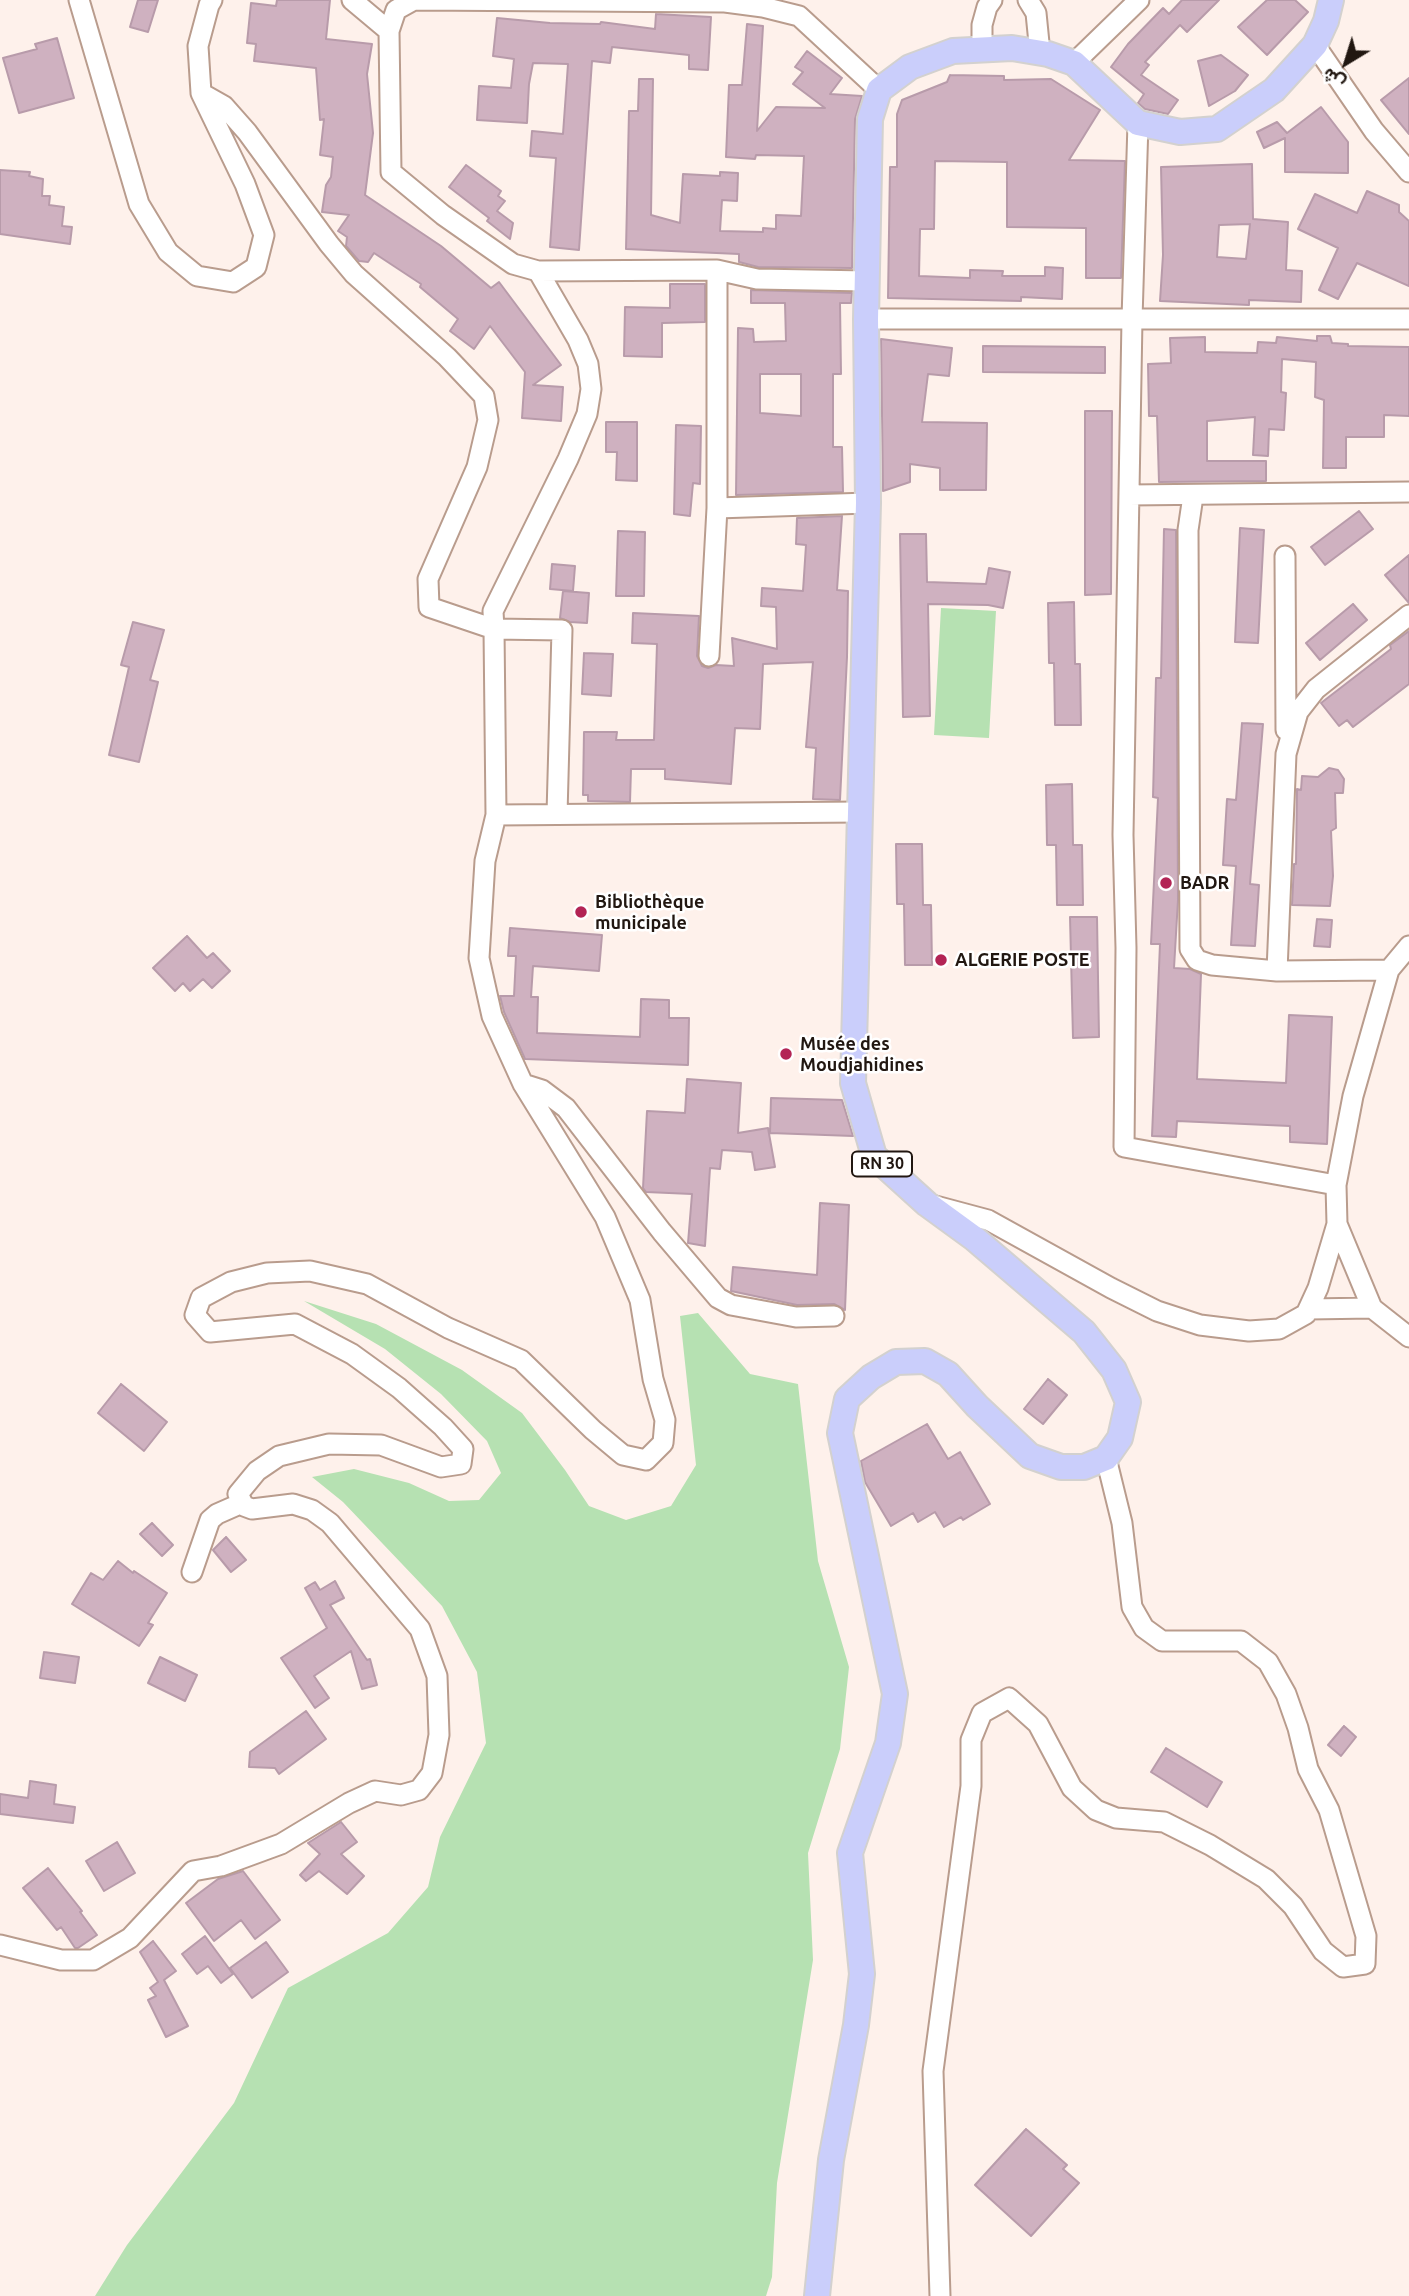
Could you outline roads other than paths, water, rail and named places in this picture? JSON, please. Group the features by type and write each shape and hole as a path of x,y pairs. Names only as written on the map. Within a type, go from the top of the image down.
{"main road":[{"path":"879,90 909,67 953,51 1012,48 1040,52 1074,63 1139,123 1180,132 1217,129 1274,90 1315,45 1326,21 1331,0"},
{"name":"RN 30","path":"879,90 870,119 866,319 868,503 853,1083 874,1156 927,1204 975,1239 1084,1332 1114,1370 1128,1402 1120,1437 1106,1458"},
{"path":"817,2296 831,2160 856,2025 862,1974 850,1853 888,1743 895,1694 840,1433 847,1399 870,1377 896,1362 925,1361 948,1374 977,1406 1030,1456 1061,1467 1084,1467 1106,1458"}],"street":[{"path":"79,0 139,204 168,253 197,276 233,282 256,267 264,235 246,184 201,93 198,47 212,0"},
{"path":"352,0 389,31"},
{"path":"867,281 757,279 717,270 538,271 513,264 443,215 391,172 389,31 396,10 414,0 725,2 802,8 879,90"},
{"path":"982,50 982,26 986,7 992,0"},
{"path":"1028,0 1036,13 1040,52"},
{"path":"1074,63 1139,0"},
{"path":"1315,45 1374,131 1409,172"},
{"path":"201,93 224,106 247,132 354,274 447,357 484,396 488,420 477,467 428,579 429,607 494,629 562,630 557,814"},
{"path":"1139,123 1132,319 1123,835 1126,948 1125,1147 1336,1185"},
{"path":"709,656 717,508 717,270"},
{"path":"0,1945 61,1960 93,1960 130,1938 193,1871 221,1866 281,1844 349,1803 375,1791 401,1795 419,1790 432,1773 439,1735 437,1675 420,1629 330,1523 312,1510 293,1504 252,1509 242,1503 238,1494 257,1471 279,1456 329,1444 381,1445 441,1467 461,1464 463,1449 443,1427 399,1388 362,1360 295,1324 210,1332 195,1315 201,1298 231,1282 267,1273 310,1271 367,1284 448,1328 521,1360 593,1430 623,1455 646,1460 663,1443 665,1419 653,1379 640,1300 605,1217 523,1084 492,1016 480,958 485,861 496,815 493,611 568,459 587,414 591,389 588,364 578,340 538,271"},
{"path":"866,319 1409,319"},
{"path":"1129,495 1409,492"},
{"path":"1192,496 1188,530 1190,949 1197,960 1212,965 1277,971 1389,970"},
{"path":"717,508 868,503"},
{"path":"1277,971 1286,754 1285,556"},
{"path":"1286,754 1298,712 1315,689 1409,615"},
{"path":"496,815 861,812"},
{"path":"927,1204 988,1220 1157,1311 1200,1325 1249,1331 1279,1329 1307,1314 1318,1288 1337,1224 1336,1185 1353,1096 1389,970 1409,946"},
{"path":"523,1084 542,1090 566,1108 662,1232 718,1298 731,1305 796,1317 834,1316"},
{"path":"1337,1224 1372,1308 1409,1337"},
{"path":"1309,1309 1372,1308"},
{"path":"940,2296 933,2071 971,1786 971,1740 982,1713 1009,1698 1038,1724 1072,1788 1096,1810 1116,1818 1164,1822 1210,1845 1266,1879 1293,1906 1323,1951 1343,1966 1365,1964 1366,1936 1329,1810 1308,1769 1286,1693 1268,1662 1241,1641 1162,1641 1144,1628 1132,1607 1122,1523 1106,1458"},
{"path":"192,1572 210,1520 242,1503"}],"place":[{"name":"BADR","path":"1166,883"},
{"name":"Bibliothèque municipale","path":"581,912"},
{"name":"ALGERIE POSTE","path":"941,960"},
{"name":"Musée des Moudjahidines","path":"786,1054"}]}
